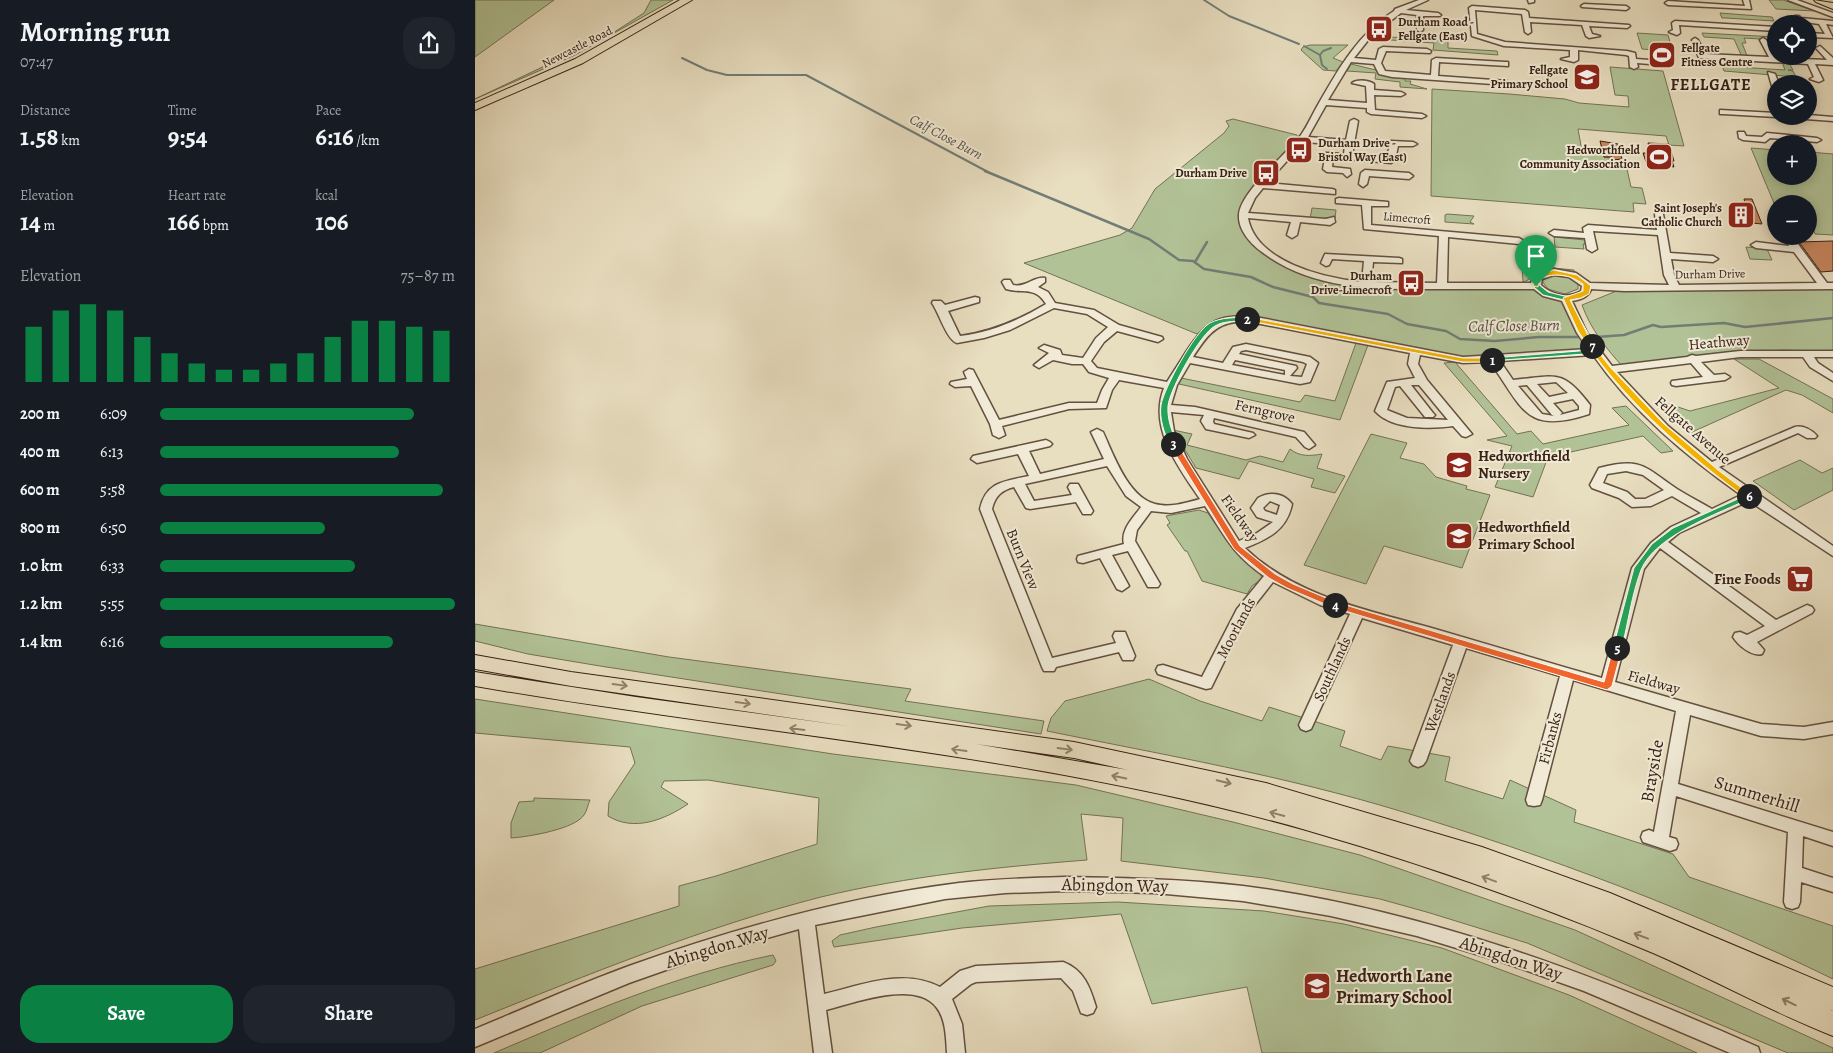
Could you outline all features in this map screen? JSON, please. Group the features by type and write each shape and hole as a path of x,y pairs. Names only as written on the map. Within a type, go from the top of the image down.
{"highway":[{"name":"Newcastle Road","path":"475,102 592,49 677,0"},
{"name":"Newcastle Road","path":"475,107 599,51 687,0"},
{"path":"1819,0 1833,6"},
{"path":"1829,0 1833,2"},
{"path":"475,654 571,679"},
{"path":"475,662 571,679 1074,750 1266,792 1344,813 1482,857 1610,903 1743,958 1833,999"},
{"path":"475,679 537,690 973,752 1122,778 1232,802 1324,826 1543,898 1665,946 1749,983 1833,1024"},
{"path":"475,684 537,690"}],"street":[{"path":"1425,0 1397,10 1359,43 1302,139 1249,199 1243,215 1245,225 1256,243 1278,260 1326,279 1366,285 1536,286 1546,294 1566,298 1583,295 1588,289 1587,286"},
{"path":"1472,0 1474,35 1494,42 1519,48 1573,48 1627,53 1632,55 1633,64 1663,63"},
{"path":"1668,3 1749,8 1745,0"},
{"path":"1791,0 1833,15"},
{"path":"1691,5 1694,15"},
{"path":"1584,6 1626,8"},
{"path":"1472,8 1525,12 1528,32"},
{"path":"1397,10 1438,15"},
{"path":"1420,30 1421,14"},
{"path":"1526,20 1627,26"},
{"path":"1817,22 1833,22"},
{"path":"1821,22 1832,38"},
{"path":"1672,32 1677,33 1675,23 1767,28"},
{"path":"1585,24 1589,36 1597,36"},
{"path":"1817,36 1832,38"},
{"path":"1695,40 1703,58 1767,61"},
{"path":"1763,40 1767,48"},
{"path":"1565,59 1574,60 1573,48"},
{"path":"1820,48 1826,57 1833,62"},
{"path":"1348,60 1377,62 1381,60 1383,49 1427,52"},
{"path":"1434,78 1436,60 1505,64"},
{"path":"1377,62 1382,72 1392,75 1507,83"},
{"path":"1817,63 1833,62"},
{"path":"1356,83 1370,84 1371,112 1422,116"},
{"path":"1369,92 1401,94"},
{"path":"1727,99 1732,112"},
{"path":"1323,102 1372,106"},
{"path":"1723,112 1732,112 1761,124 1800,135"},
{"path":"1817,118 1833,119"},
{"path":"1761,124 1767,120"},
{"path":"1741,134 1743,138 1765,140 1761,124"},
{"path":"1348,156 1351,126"},
{"path":"1302,139 1349,143"},
{"path":"1390,174 1391,143 1413,144"},
{"path":"1347,174 1347,171 1326,172 1329,155 1391,160"},
{"path":"1363,184 1365,173 1409,176"},
{"path":"1262,185 1332,192"},
{"name":"Limecroft","path":"1339,201 1366,203 1367,227 1365,240"},
{"path":"1366,203 1385,204"},
{"path":"1659,214 1669,275 1675,287"},
{"path":"1243,215 1330,222 1331,219"},
{"path":"1292,236 1296,219"},
{"name":"Limecroft","path":"1367,227 1479,230 1479,238 1519,241"},
{"path":"1592,249 1588,228 1662,233"},
{"name":"Limecroft","path":"1442,286 1445,230"},
{"path":"1554,233 1589,236"},
{"path":"1682,245 1686,257"},
{"path":"1755,245 1796,249"},
{"path":"1793,245 1829,286"},
{"path":"1779,247 1783,260"},
{"path":"1666,256 1713,259"},
{"path":"1328,257 1399,261"},
{"path":"1366,285 1369,259"},
{"name":"Durham Drive","path":"1536,286 1537,277 1554,272 1575,276 1587,286 1829,286"},
{"path":"1007,282 1009,287 1017,289 1031,287 1042,280"},
{"path":"1031,287 1045,294 1052,305"},
{"name":"Fellgate Avenue","path":"1566,298 1581,331 1609,370 1661,424 1710,467 1832,551"},
{"path":"975,300 940,306 947,316 956,343 990,336 1016,325 1052,305 1090,312 1115,326 1145,331 1158,339"},
{"name":"Fieldway","path":"1596,352 1494,360 1463,360 1242,318 1225,320 1211,325 1202,335 1170,386 1165,408 1165,424 1174,447 1237,546 1272,576 1325,602 1567,675 1761,730 1804,732 1833,728"},
{"path":"1086,362 1100,340 1115,326"},
{"path":"1187,359 1225,367 1300,381 1306,380 1313,363 1306,359 1246,347 1237,348 1225,367"},
{"path":"1044,348 1056,352 1057,356"},
{"path":"1416,351 1413,364 1422,381 1466,434"},
{"path":"1805,353 1814,365 1833,378"},
{"name":"Heathway","path":"1609,370 1692,358 1740,354 1833,354"},
{"path":"1039,365 1051,356 1057,356 1072,361 1086,362 1093,370 1170,386"},
{"path":"1232,356 1292,368 1289,373"},
{"path":"1692,358 1711,378"},
{"path":"1494,360 1511,383 1539,417 1553,420 1585,412 1584,405 1564,382 1557,379 1511,383"},
{"path":"955,384 971,377 997,430 1069,406 1103,411 1107,390 1116,376"},
{"path":"1683,384 1725,377"},
{"path":"1422,381 1391,384 1381,411 1388,416 1436,426 1457,422"},
{"path":"1529,381 1556,413"},
{"path":"1403,383 1429,415"},
{"path":"1546,401 1570,396"},
{"name":"Ferngrove","path":"1165,408 1187,409 1300,434 1309,444"},
{"name":"Ferngrove","path":"1210,414 1207,421 1209,427 1249,436"},
{"path":"1710,467 1805,430"},
{"path":"1097,432 1133,499 1147,508 1167,509 1208,501"},
{"path":"977,459 1046,444"},
{"path":"1021,449 1036,478"},
{"name":"Burn View","path":"1112,461 1001,486 987,500 986,509 1049,665 1124,646"},
{"path":"1597,485 1598,478 1603,471 1634,466 1648,471 1672,491 1710,513"},
{"path":"1018,482 1030,505 1077,492 1087,511"},
{"path":"1583,482 1618,492 1632,503 1647,503 1672,491"},
{"path":"1607,686 1638,568 1660,542 1675,530 1750,496"},
{"path":"1147,508 1131,530 1129,541 1153,584"},
{"path":"1237,546 1267,535 1275,529 1280,520"},
{"path":"1660,542 1775,627"},
{"path":"1083,559 1132,546"},
{"path":"1104,554 1121,586"},
{"name":"Moorlands","path":"1163,670 1203,690 1247,603 1258,588 1272,576"},
{"path":"1748,643 1807,610"},
{"name":"Southlands","path":"1307,726 1359,612"},
{"name":"Westlands","path":"1418,761 1461,642"},
{"name":"Firbanks","path":"1535,801 1567,675"},
{"name":"Brayside","path":"1660,841 1684,708"},
{"name":"Summerhill","path":"1669,788 1833,839"},
{"path":"1791,902 1795,827"},
{"path":"1793,872 1833,885"},
{"name":"Abingdon Way","path":"475,1038 605,984 693,953 806,920 947,892 1016,885 1118,882 1199,887 1267,895 1349,911 1480,946 1631,1001 1751,1053"},
{"path":"806,920 823,1053"},
{"path":"941,997 966,977 976,974 1063,970 1072,974 1078,982 1087,1007"},
{"path":"816,1004 875,989 907,984 931,990 947,1004 953,1025 956,1053"}],"green space":[{"path":"475,0 554,0 475,57"},
{"path":"651,0 673,0 575,55 475,99 608,36 644,13"},
{"path":"1769,0 1783,0 1815,11 1776,9"},
{"path":"1720,13 1767,17 1767,21 1722,18"},
{"path":"1637,33 1668,35 1675,59 1667,51 1642,49"},
{"path":"1702,33 1767,37 1767,39 1744,38 1746,43 1742,43 1748,58 1742,57 1734,39 1704,37"},
{"path":"1391,37 1448,41 1448,48 1497,51 1498,55 1433,50 1434,43 1391,40"},
{"path":"1310,45 1348,45 1333,58 1343,62 1336,71 1323,70 1301,50 1303,47"},
{"path":"1351,64 1405,77 1405,81 1411,81 1410,84 1427,89 1400,87 1400,82 1375,79 1376,73 1347,71"},
{"path":"1783,65 1790,65 1793,70 1788,70 1793,71 1795,75 1724,71 1722,66 1785,70"},
{"path":"1610,67 1663,71 1684,146 1669,145 1666,136 1578,129 1582,151 1602,152 1604,157 1621,160 1623,168 1627,169 1631,187 1642,188 1646,204 1633,203 1634,212 1431,196 1432,89 1565,99 1579,103 1629,107 1628,96 1615,95"},
{"path":"1233,119 1297,135 1298,139 1249,199 1245,225 1266,252 1304,272 1343,282 1536,286 1566,298 1596,352 1505,357 1459,357 1244,316 1212,322 1197,334 1024,263 1120,235 1132,228 1155,189 1224,133 1229,126 1226,121"},
{"path":"1751,148 1767,149 1767,185 1817,185 1817,153 1833,154 1833,235 1817,234 1817,195 1771,195"},
{"path":"1312,208 1336,210 1335,218 1310,219"},
{"path":"1445,215 1474,216 1470,222 1474,224 1445,222"},
{"path":"1554,237 1585,240 1586,244 1583,244 1584,249 1555,247"},
{"path":"1746,247 1767,249 1772,260 1750,259"},
{"path":"1522,265 1574,270 1576,274 1549,269 1538,272 1523,282"},
{"path":"1552,275 1570,277 1578,283 1578,289 1565,294 1548,289 1542,281"},
{"path":"1833,286 1833,352 1783,350 1708,355 1623,367 1599,338 1582,305 1624,288"},
{"path":"1356,343 1368,345 1340,420 1179,384 1181,378 1300,402 1305,395 1335,401"},
{"path":"1734,359 1759,359 1833,399 1833,413 1802,395 1786,390 1690,433 1660,401 1690,411 1779,388"},
{"path":"1455,362 1517,434 1531,431 1543,444 1629,425 1612,408 1626,406 1673,451 1661,453 1643,436 1548,457 1533,497 1495,487 1512,446 1487,440 1507,436 1444,363"},
{"path":"1173,430 1192,434 1187,445 1246,460 1260,456 1283,462 1290,449 1305,455 1322,454 1317,468 1345,476 1335,493 1311,487 1314,479 1249,461 1239,479 1196,468"},
{"path":"1371,434 1407,443 1400,458 1424,464 1436,477 1467,486 1466,489 1490,495 1462,568 1384,546 1366,584 1304,565"},
{"path":"1800,460 1822,473 1833,468 1833,490 1794,510 1753,481"},
{"path":"1199,510 1208,513 1233,548 1260,572 1262,579 1252,586 1247,594 1202,581 1187,551 1185,551 1167,525 1170,523 1166,516"},
{"path":"475,624 669,657 911,689 905,701 1044,721 1041,734 528,654 475,641"},
{"path":"1149,679 1200,701 1262,721 1269,707 1345,731 1340,746 1381,760 1388,746 1450,757 1445,781 1503,799 1510,780 1576,810 1574,822 1673,854 1689,877 1833,926 1833,979 1728,930 1620,886 1455,828 1357,798 1313,787 1047,731 1051,718 1065,701"},
{"path":"475,699 833,754 1076,785 1233,822 1360,855 1575,930 1833,1048 1833,1053 1788,1053 1527,943 1380,899 1264,878 1121,861 1123,818 1081,814 1087,860 953,873 887,883 821,897 690,937 475,1020 475,969 679,906 679,886 817,844 819,798 708,780 664,781 661,787 688,804 669,815 649,822 628,823 618,821 608,816 609,802 635,763 630,747 475,733"},
{"path":"534,798 590,800 584,815 571,824 539,834 511,838 511,823 519,802 534,801"},
{"name":"Hedworth Lane Primary School","path":"1118,902 1264,911 1344,924 1442,948 1569,995 1697,1053 1262,1053 1247,987 1152,1004 1121,914 962,928 834,947 832,941 840,935 989,906"},
{"path":"773,955 776,961 773,965 642,1006 540,1053 494,1053 631,997 701,973"}],"building":[{"name":"Hedworthfield Community Association","path":"1600,141 1618,144 1622,159 1613,160 1612,157 1604,157"},
{"name":"Hedworthfield Community Association","path":"1648,143 1669,144 1674,167 1646,162 1643,153 1647,153 1646,150 1650,150"},
{"name":"Saint Joseph's Catholic Church","path":"1744,199 1752,199 1762,224 1732,221 1729,209 1746,207"},
{"path":"1817,241 1833,241 1833,271 1821,272 1801,245 1817,245"}],"waterway":[{"path":"1204,0 1229,16 1299,44"},
{"path":"1304,46 1320,55"},
{"path":"1320,55 1323,51 1331,48"},
{"path":"1320,55 1322,65 1327,69"},
{"name":"Calf Close Burn","path":"682,58 707,70 727,75 806,75 988,172"},
{"name":"Calf Close Burn","path":"985,171 1149,239 1179,260 1193,261 1204,269 1251,277 1273,287 1313,297 1319,303 1388,314 1407,324 1446,331 1460,339 1495,341 1539,337 1579,337"},
{"name":"Calf Close Burn","path":"1195,262 1207,242"},
{"name":"Calf Close Burn","path":"1597,337 1624,335 1653,325 1661,327 1724,323 1745,327 1833,318"}],"place":[{"name":"Durham Road - Fellgate (East)","path":"1379,29"},
{"name":"Fellgate Fitness Centre","path":"1662,55"},
{"name":"Fellgate Primary School","path":"1587,77"},
{"name":"Durham Drive - Bristol Way (East)","path":"1299,150"},
{"name":"Hedworthfield Community Association","path":"1659,157"},
{"name":"Durham Drive","path":"1266,173"},
{"name":"Saint Joseph's Catholic Church","path":"1741,215"},
{"name":"Durham Drive-Limecroft","path":"1411,283"},
{"name":"Hedworthfield Nursery","path":"1459,465"},
{"name":"Hedworthfield Primary School","path":"1459,536"},
{"name":"Fine Foods","path":"1800,579"},
{"name":"Hedworth Lane Primary School","path":"1317,986"}],"district":[{"name":"FELLGATE","path":"1711,85"}],"route":[{"path":"1536,286 1535,281 1537,277 1541,274 1554,272 1575,276 1585,282 1588,289 1583,295 1566,298 1577,321 1581,331 1609,370 1661,424 1715,472 1750,496 1675,530 1655,546 1638,568 1607,686 1325,602 1272,576 1237,548 1174,447 1165,424 1164,406 1170,386 1202,335 1211,325 1225,320 1242,318 1261,321 1463,360 1494,360 1596,352 1581,331 1566,298 1546,294 1536,286"}]}
